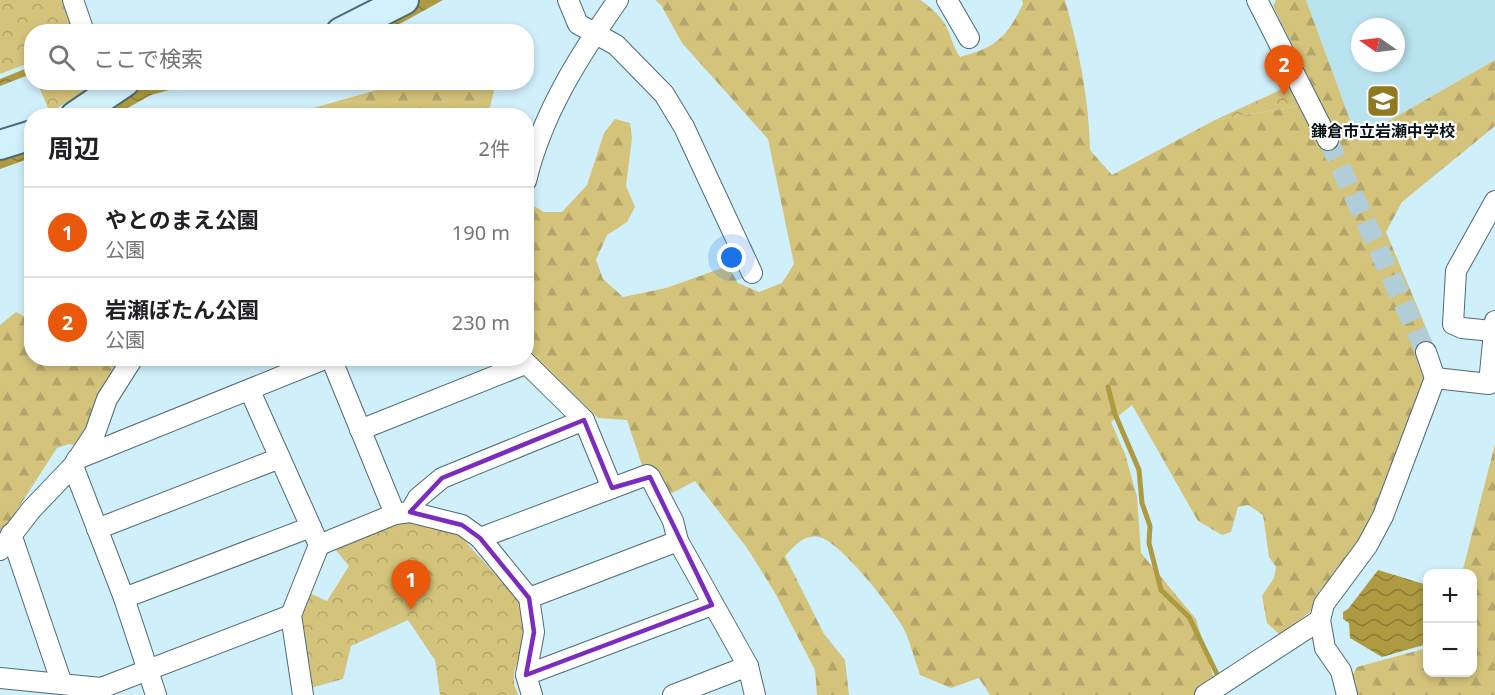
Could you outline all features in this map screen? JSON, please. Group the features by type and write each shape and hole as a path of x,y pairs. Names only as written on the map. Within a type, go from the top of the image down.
{"street":[{"path":"73,0 81,24"},
{"path":"357,24 404,0"},
{"path":"568,0 578,24 594,35 616,45 664,94 684,127 752,273"},
{"path":"534,155 543,126 594,35 618,0"},
{"path":"947,0 969,38"},
{"path":"1257,0 1282,45 1328,140"},
{"path":"85,108 106,90"},
{"path":"0,145 24,138"},
{"path":"1434,378 1489,384 1494,326 1462,328 1453,324 1456,271 1495,201"},
{"path":"1347,695 1341,671 1325,648 1320,620 1324,604 1367,546 1383,516 1434,378 1426,351"},
{"path":"62,684 5,542 75,462 95,433 106,399 128,366"},
{"path":"75,462 250,391 288,366"},
{"path":"332,366 360,430 403,513"},
{"path":"360,430 511,366"},
{"path":"528,366 584,420 612,488"},
{"path":"250,391 315,536 291,615 303,695"},
{"path":"403,513 442,478 584,420"},
{"path":"97,529 280,458"},
{"path":"75,462 156,695"},
{"path":"480,538 647,475 673,521 678,541 748,666 755,695"},
{"path":"124,598 315,536 403,513 462,525 480,538 529,598 534,632 526,675 532,695"},
{"path":"529,598 678,541"},
{"path":"526,675 712,605"},
{"path":"0,678 101,688 291,615"},
{"path":"1205,695 1320,620"},
{"path":"673,695 748,666"}],"highlighted area":[{"path":"584,420 612,488 650,477 712,605 526,675 534,632 529,598 480,538 462,525 410,512 442,478"}],"shaded area":[{"name":"鎌倉市立岩瀬中学校","path":"1306,0 1495,0 1495,60 1357,139"}],"green space":[{"path":"0,0 65,0 74,24 24,24 24,65 0,74"},
{"path":"655,0 920,0 943,21 960,57 983,50 999,40 1017,15 1023,4 1022,0 1065,0 1082,74 1088,112 1090,150 1112,175 1215,120 1303,105 1333,128 1273,6 1276,0 1306,0 1357,139 1495,60 1495,126 1402,202 1386,232 1440,361 1431,375 1374,518 1348,562 1319,591 1310,612 1280,635 1267,623 1262,596 1274,578 1276,567 1269,557 1263,515 1248,505 1238,507 1231,532 1222,535 1198,521 1132,405 1111,422 1125,454 1137,497 1141,553 1196,619 1216,685 1200,695 990,695 979,678 951,688 920,675 900,622 853,563 828,541 819,537 809,537 792,548 785,556 824,634 845,660 849,695 817,695 815,670 774,591 747,548 695,481 670,494 644,471 627,420 598,418 534,356 534,206 544,212 562,212 587,185 604,133 615,119 630,123 632,138 626,186 635,207 627,222 607,235 596,260 603,279 623,297 666,288 728,266 738,283 759,292 782,283 794,264 768,139 682,43 661,5"},
{"path":"1293,84 1303,105 1215,120"},
{"path":"40,90 88,90 57,108 48,108"},
{"path":"376,90 494,90 490,108 314,108"},
{"path":"16,312 24,316 24,366 121,366 80,446 69,444 57,448 0,536 0,325"},
{"path":"1495,444 1495,695 1341,695 1357,667 1423,649 1423,677 1477,677 1477,569 1463,569"},
{"path":"407,520 454,529 522,604 527,630 514,672 514,684 518,695 440,695 435,660 408,620 351,646 343,679 307,689 297,616 307,592 327,601 349,566 335,549"}],"water":[{"path":"414,0 443,0 400,24 368,24"},
{"path":"24,69 24,77 0,86 0,79"},
{"path":"127,90 169,90 151,95 128,108 100,108"},
{"path":"24,145 24,160 0,169 0,153"},
{"path":"1378,570 1423,584 1423,645 1382,657 1350,638 1349,623 1343,619 1343,612 1348,609"}],"waterway":[{"path":"1108,387 1115,414 1139,470 1142,503 1150,526 1149,543 1161,590 1189,617 1218,676"}],"tunnel":[{"path":"1328,140 1426,352"}],"place":[{"name":"岩瀬ぼたん公園","path":"1284,95"},
{"name":"鎌倉市立岩瀬中学校","path":"1383,101"},
{"name":"やとのまえ公園","path":"411,610"}]}
